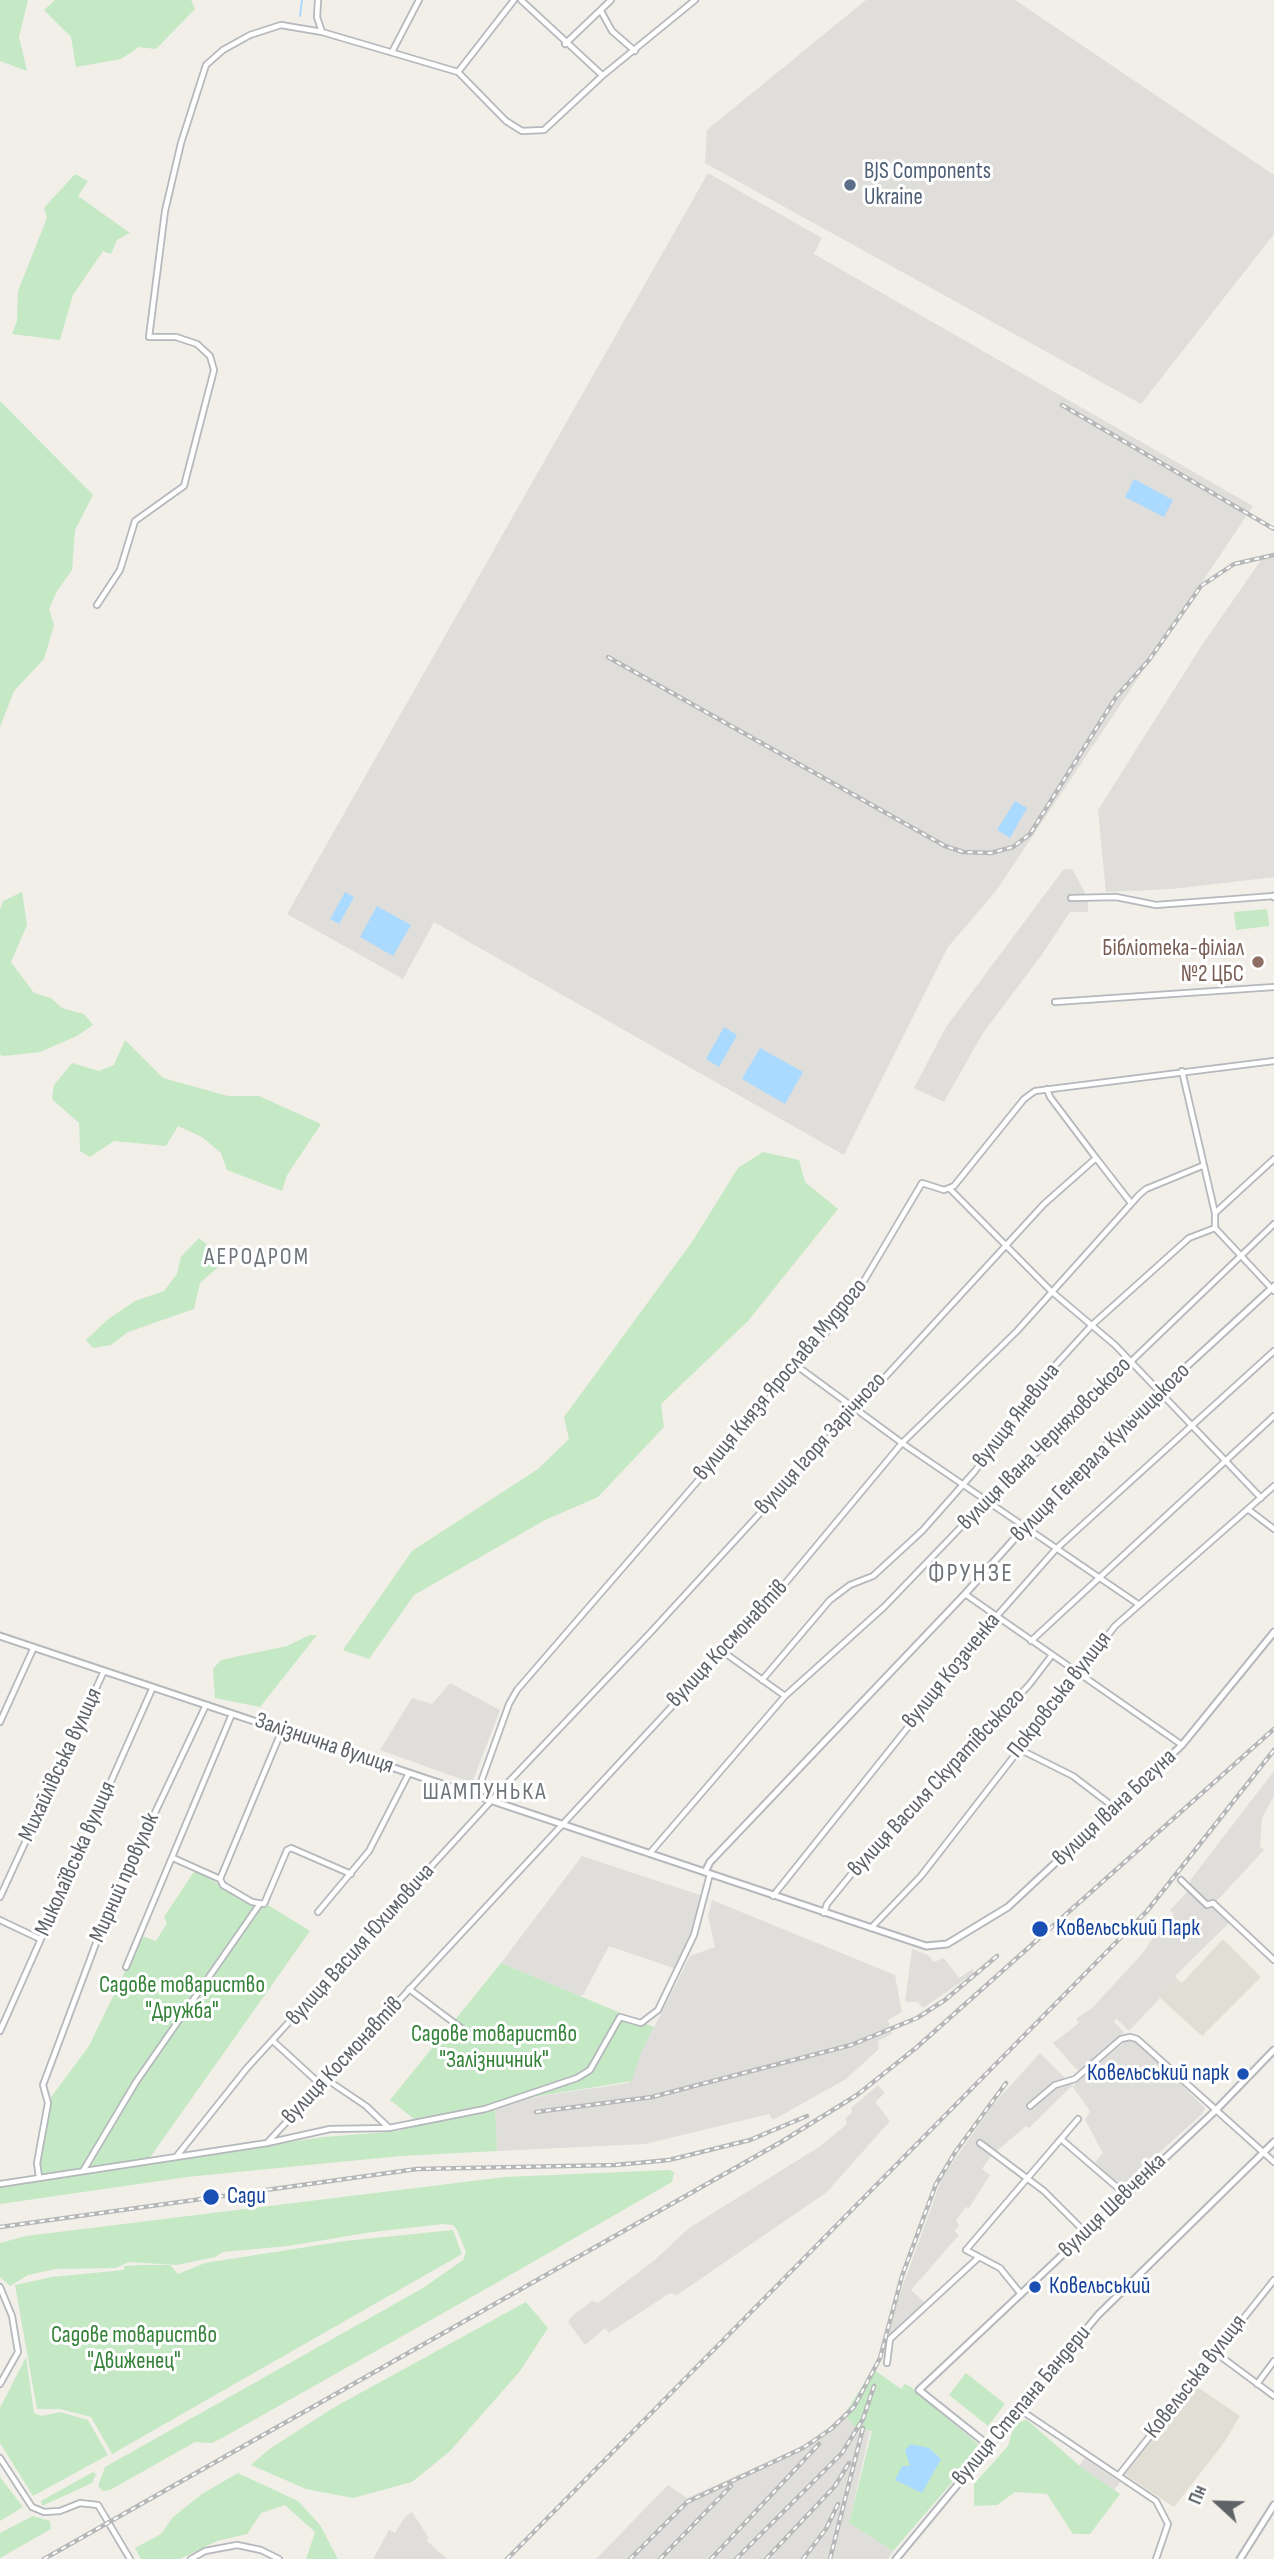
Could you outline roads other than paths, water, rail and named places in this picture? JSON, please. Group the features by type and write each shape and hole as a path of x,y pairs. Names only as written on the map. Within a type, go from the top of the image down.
{"street":[{"path":"317,0 317,17 322,32"},
{"path":"391,52 419,0"},
{"path":"458,72 514,0"},
{"path":"521,0 602,76"},
{"path":"565,44 611,0"},
{"path":"97,605 120,570 135,521 184,486 214,370 210,356 198,344 176,337 149,337 165,211 201,74 212,57 265,28 281,25 322,32 458,72 506,121 522,131 544,130 602,76 695,0"},
{"path":"601,10 612,31 635,51"},
{"path":"1071,898 1116,897 1156,905 1274,896"},
{"path":"1055,1002 1274,987"},
{"path":"1261,1498 1130,1361 1051,1291 950,1189 1024,1099 1035,1091 1274,1061"},
{"path":"1182,1071 1215,1213 1215,1228 1273,1288"},
{"path":"1047,1089 1049,1097 1131,1203"},
{"name":"вулиця Ігоря Зарічного","path":"493,1799 650,1633 1005,1245 1044,1204 1096,1158"},
{"path":"1215,1213 1274,1159"},
{"name":"вулиця Космонавтів","path":"267,2143 778,1592 902,1443 986,1363 1131,1203 1146,1189 1202,1166"},
{"name":"вулиця Князя Ярослава Мудрого","path":"477,1793 509,1704 517,1690 861,1289 922,1183 936,1189 950,1189"},
{"name":"вулиця Івана Черняховського","path":"650,1853 785,1696 884,1607 986,1501 1274,1224"},
{"name":"вулиця Яневича","path":"762,1680 830,1600 850,1585 873,1576 887,1566 963,1485 1031,1392 1092,1325 1189,1238 1215,1228"},
{"name":"вулиця Генерала Кульчицького","path":"708,1873 710,1861 965,1594 1025,1527 1160,1391 1273,1288"},
{"name":"вулиця Козаченка","path":"773,1896 996,1617 1056,1549 1274,1351"},
{"path":"797,1366 853,1409 1138,1604"},
{"path":"1031,1641 1274,1416"},
{"name":"Покровська вулиця","path":"871,1928 921,1876 1115,1626 1250,1510 1274,1486"},
{"path":"1250,1510 1274,1529"},
{"path":"965,1594 1182,1745"},
{"name":"вулиця Івана Богуна","path":"926,1946 947,1944 1008,1907 1182,1745 1274,1632"},
{"name":"Залізнична вулиця","path":"0,1636 477,1793 926,1946"},
{"path":"0,1723 34,1647"},
{"path":"722,1651 785,1696"},
{"name":"вулиця Василя Скуратівського","path":"824,1913 827,1904 852,1872 1030,1685 1052,1655"},
{"name":"Михайлівська вулиця","path":"0,1897 104,1671"},
{"name":"Миколаївська вулиця","path":"0,2031 153,1687"},
{"name":"Мирний провулок","path":"39,2177 37,2163 48,2103 43,2085 107,1914 206,1705"},
{"path":"126,1967 232,1714"},
{"path":"220,1879 282,1730"},
{"path":"1018,1749 1073,1776 1116,1809"},
{"path":"318,1912 369,1852 410,1773"},
{"name":"вулиця Василя Юхимовича","path":"176,2157 273,2041 493,1799"},
{"path":"83,2171 136,2082 259,1905 267,1899 287,1850 291,1848 351,1874"},
{"path":"173,1858 220,1879 229,1889 259,1905"},
{"path":"0,2184 267,2143 330,2129 389,2128 485,2109 577,2078 590,2070 620,2017 640,2023 658,2010 694,1935 708,1873"},
{"path":"1181,1880 1207,1905 1213,1903 1274,1960"},
{"path":"0,1920 40,1939"},
{"path":"409,1989 469,2034"},
{"path":"1030,2106 1055,2085 1075,2079 1121,2039 1130,2037 1138,2039 1274,2162"},
{"path":"273,2041 320,2084"},
{"name":"вулиця Шевченка","path":"988,2445 919,2390 1215,2111 1274,2050"},
{"path":"326,2078 366,2106 389,2128"},
{"path":"1020,2294 1000,2268 966,2250 1078,2119"},
{"path":"1061,2139 1125,2194"},
{"name":"вулиця Степана Бандери","path":"896,2559 1098,2315 1274,2142"},
{"path":"980,2143 1027,2179 1085,2232"},
{"path":"887,2364 890,2339 978,2258"},
{"name":"Ковельська вулиця","path":"1119,2475 1274,2280"},
{"path":"0,2287 12,2316 18,2352 0,2384"},
{"path":"1216,2353 1274,2396"},
{"path":"1257,2384 1274,2361"},
{"path":"1019,2409 1156,2501 1165,2516 1166,2534 1156,2559"},
{"path":"0,2458 32,2507 44,2512 60,2511 80,2503 98,2505 130,2559"},
{"path":"1240,2559 1274,2505"},
{"path":"191,2559 205,2551 237,2544 261,2550 279,2559"}],"water":[{"path":"1134,479 1173,500 1164,517 1125,497"},
{"path":"1015,801 1027,808 1010,838 997,830"},
{"path":"345,892 354,897 339,924 330,919"},
{"path":"377,906 411,925 393,956 360,937"},
{"path":"724,1027 737,1035 719,1067 706,1059"},
{"path":"760,1048 803,1072 785,1104 742,1079"},
{"path":"911,2444 929,2448 941,2459 922,2493 895,2480 902,2466 910,2466 905,2450"}],"waterway":[{"path":"300,16 302,0"}],"railway":[{"path":"1062,405 1274,529"},
{"path":"608,657 945,846 963,852 991,853 1013,847 1030,834 1116,697 1149,660 1201,586 1234,564 1274,555"},
{"path":"44,2559 781,2142 857,2095 917,2047 1274,1729"},
{"path":"507,2559 1147,1911 1274,1750"},
{"path":"536,2112 652,2097 851,2045 917,2018 945,2000 997,1956"},
{"path":"630,2559 687,2502 803,2448 831,2429 854,2407 880,2358 902,2276 936,2184 956,2151 1006,2083"},
{"path":"0,2227 417,2169 615,2165 669,2160 750,2140 807,2116"},
{"path":"736,2559 842,2453 863,2419 874,2386"},
{"path":"830,2559 863,2428"},
{"path":"711,2559 819,2444"},
{"path":"766,2559 835,2486 849,2463"},
{"path":"660,2559 731,2486"},
{"path":"803,2559 826,2529 838,2504"}],"place":[{"name":"BJS Components Ukraine","path":"850,185"},
{"name":"Бібліотека-філіал №2 ЦБС","path":"1258,962"},
{"name":"Ковельський Парк","path":"1040,1929"},
{"name":"Ковельський парк","path":"1243,2074"},
{"name":"Сади","path":"211,2197"},
{"name":"Ковельський","path":"1035,2287"}],"district":[{"name":"АЕРОДРОМ","path":"257,1258"},
{"name":"ФРУНЗЕ","path":"971,1574"},
{"name":"ШАМПУНЬКА","path":"485,1793"}],"park label":[{"name":"Садове товариство \"Дружба\"","path":"182,1999"},
{"name":"Садове товариство \"Залізничник\"","path":"494,2048"},
{"name":"Садове товариство \"Движенец\"","path":"134,2349"}]}
